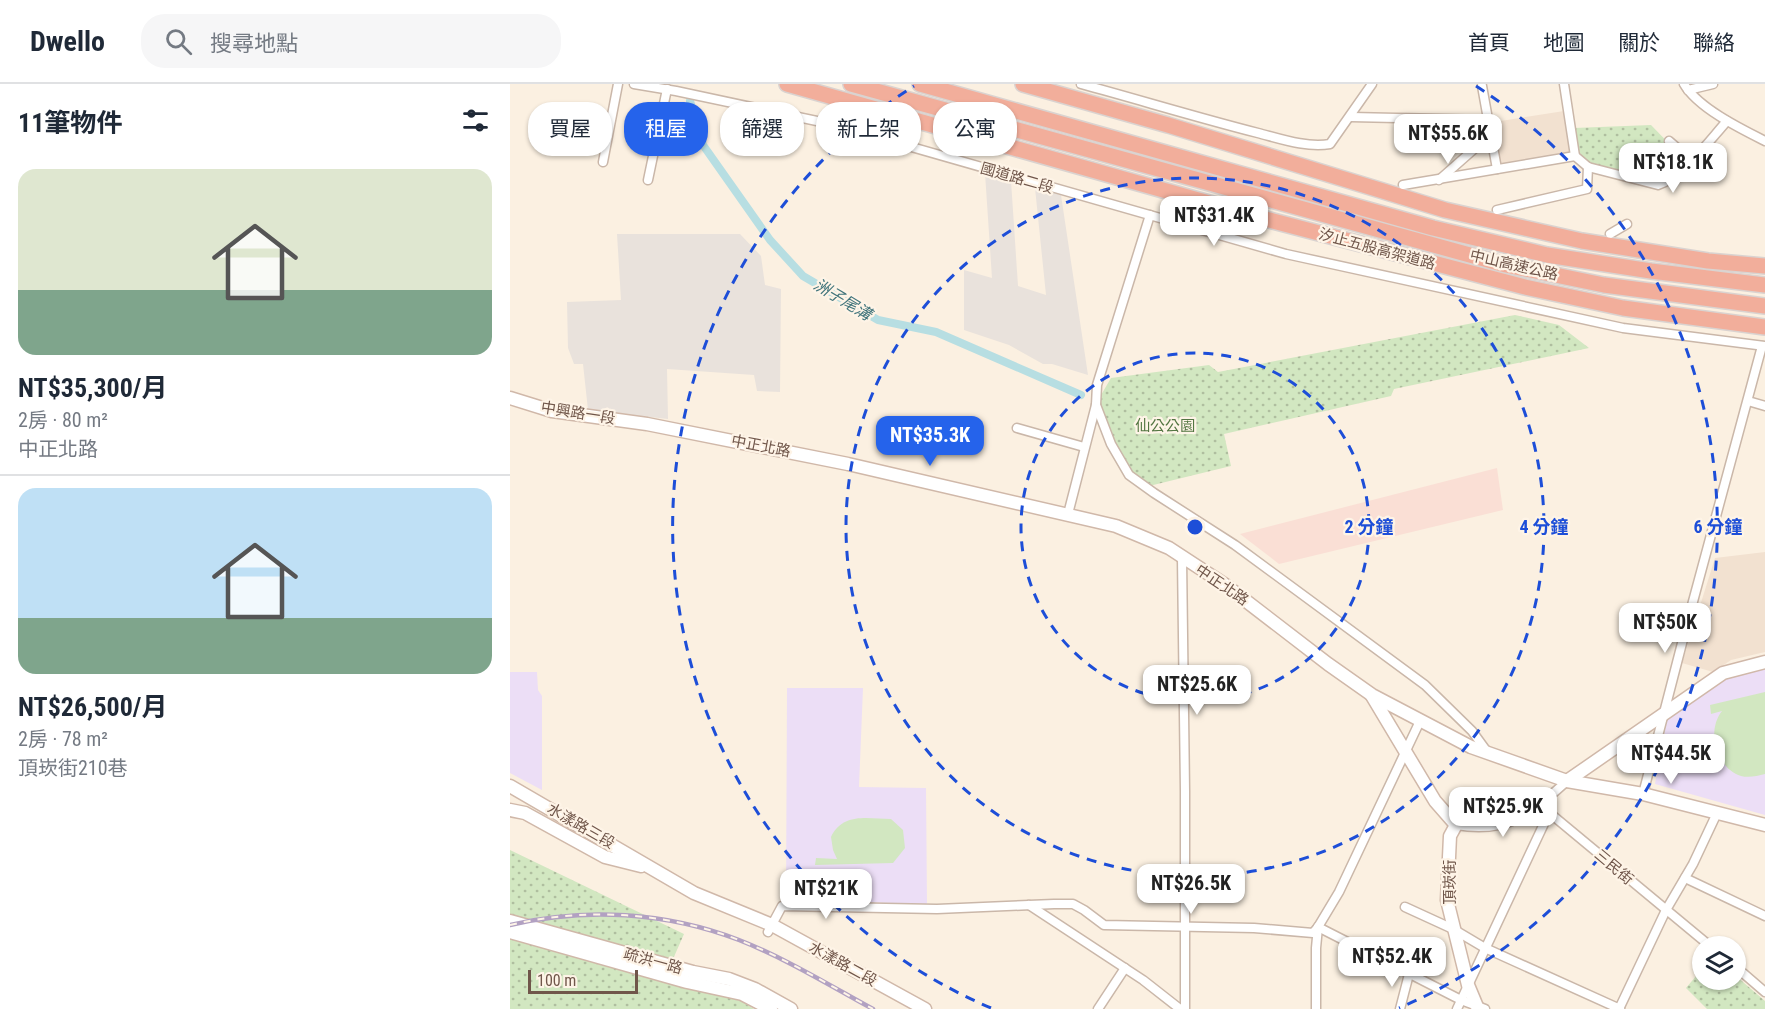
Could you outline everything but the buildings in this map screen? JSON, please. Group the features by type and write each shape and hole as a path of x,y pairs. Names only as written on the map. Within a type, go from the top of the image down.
{"highway":[{"name":"汐止五股高架道路","path":"787,84 1273,221 1525,287 1623,308 1765,327"},
{"name":"中山高速公路","path":"851,84 1506,265 1604,285 1765,306"},
{"name":"中山高速公路","path":"920,84 1421,225 1547,255 1765,285"},
{"path":"1023,84 1179,128 1444,210 1582,241 1708,261 1765,266"}],"street":[{"path":"603,162 618,84"},
{"name":"國道路二段","path":"634,84 831,124 1286,254 1623,328 1763,346"},
{"path":"1081,84 1221,124 1304,144 1322,145 1330,144 1372,84"},
{"path":"1564,84 1575,156 1588,167 1658,185 1668,182 1727,121"},
{"path":"1686,87 1713,84"},
{"path":"1482,86 1497,169"},
{"path":"1686,87 1727,121 1765,141"},
{"path":"648,180 671,90"},
{"path":"1351,117 1488,120"},
{"path":"1439,180 1490,135"},
{"path":"1669,141 1691,160"},
{"path":"1403,185 1575,156"},
{"path":"1497,210 1587,189 1588,167"},
{"path":"1068,514 1096,405 1100,378 1150,215"},
{"path":"1610,234 1627,224"},
{"path":"1643,794 1763,346"},
{"name":"中興路一段","path":"510,398 552,411 647,424"},
{"path":"1748,401 1765,406"},
{"path":"1096,405 1111,444 1129,474 1154,494 1235,545 1425,686 1472,731 1489,753"},
{"name":"中正北路","path":"647,424 838,461 1116,526 1169,548 1224,584 1328,664 1372,694 1471,747 1567,781 1643,794 1765,825"},
{"path":"1017,428 1084,447"},
{"path":"1182,558 1186,928 1183,1009"},
{"path":"1372,694 1435,801 1456,825 1475,828 1514,822 1540,805 1567,781 1723,673 1765,662"},
{"path":"770,929 782,906 937,909 1073,904 1104,925 1264,929 1313,933 1339,892 1420,721"},
{"name":"水漾路三段","path":"510,786 651,868"},
{"name":"三民街","path":"1540,805 1698,936"},
{"path":"510,810 525,813 605,857 651,868"},
{"path":"1457,1009 1549,813"},
{"path":"1405,907 1454,928 1485,948 1619,1009 1666,910 1718,813"},
{"name":"頂崁街","path":"1456,825 1450,836 1447,900 1468,985 1480,1008"},
{"name":"水漾路二段","path":"651,868 694,893 770,929 925,1009"},
{"path":"1684,878 1765,915"},
{"path":"1029,905 1183,1009"},
{"name":"疏洪一路","path":"510,921 673,967 729,979 755,989 792,1009"},
{"path":"1318,927 1480,1008"},
{"path":"1316,1009 1318,927"},
{"name":"水漾路二段","path":"770,929 909,1009"},
{"name":"疏洪一路","path":"510,932 687,982 742,994 771,1009"},
{"path":"1098,1009 1125,968"},
{"path":"1400,1009 1409,974"},
{"path":"1746,976 1765,992"}],"shaded area":[{"path":"1564,111 1571,153 1497,166 1488,123"},
{"path":"985,173 1011,181 1018,286 1046,295 1035,188 1061,195 1088,375 1052,364 1043,364 1009,345 964,330 964,270 992,278"},
{"path":"617,234 740,234 761,256 765,285 781,289 780,392 757,391 754,375 667,369 668,419 588,410 583,364 574,364 568,348 567,302 621,300"},
{"path":"1497,468 1503,510 1279,564 1240,534"},
{"path":"1765,552 1765,652 1731,660 1713,672 1682,663 1715,558"},
{"path":"1765,669 1765,815 1655,784 1667,720 1726,679"},
{"path":"510,672 537,672 538,690 542,696 542,790 510,773"},
{"path":"787,688 863,688 859,787 926,788 927,904 786,900"}],"green space":[{"path":"1651,125 1685,160 1666,180 1657,181 1586,162 1576,142 1574,128"},
{"name":"仙公公園","path":"1515,315 1559,325 1589,348 1394,389 1391,396 1224,434 1231,466 1145,487 1115,456 1094,407 1111,378 1209,365 1218,372"},
{"path":"1765,692 1765,774 1741,776 1732,772 1725,765 1716,748 1715,728 1722,711 1711,714 1710,705"},
{"path":"865,818 891,819 903,830 905,848 893,863 815,865 816,858 837,859 831,837 842,824 849,820"},
{"path":"510,850 684,934 673,959 754,1009 510,1009"},
{"path":"1692,981 1692,990 1746,990 1746,985 1765,1001 1765,1009 1707,1009 1686,988"}],"waterway":[{"name":"洲子尾溝","path":"690,101 703,145 770,240 803,276 878,320 936,332 1081,395"}],"railway":[{"path":"510,925 539,919 597,914 655,918 683,923 756,947 873,1009"}]}
